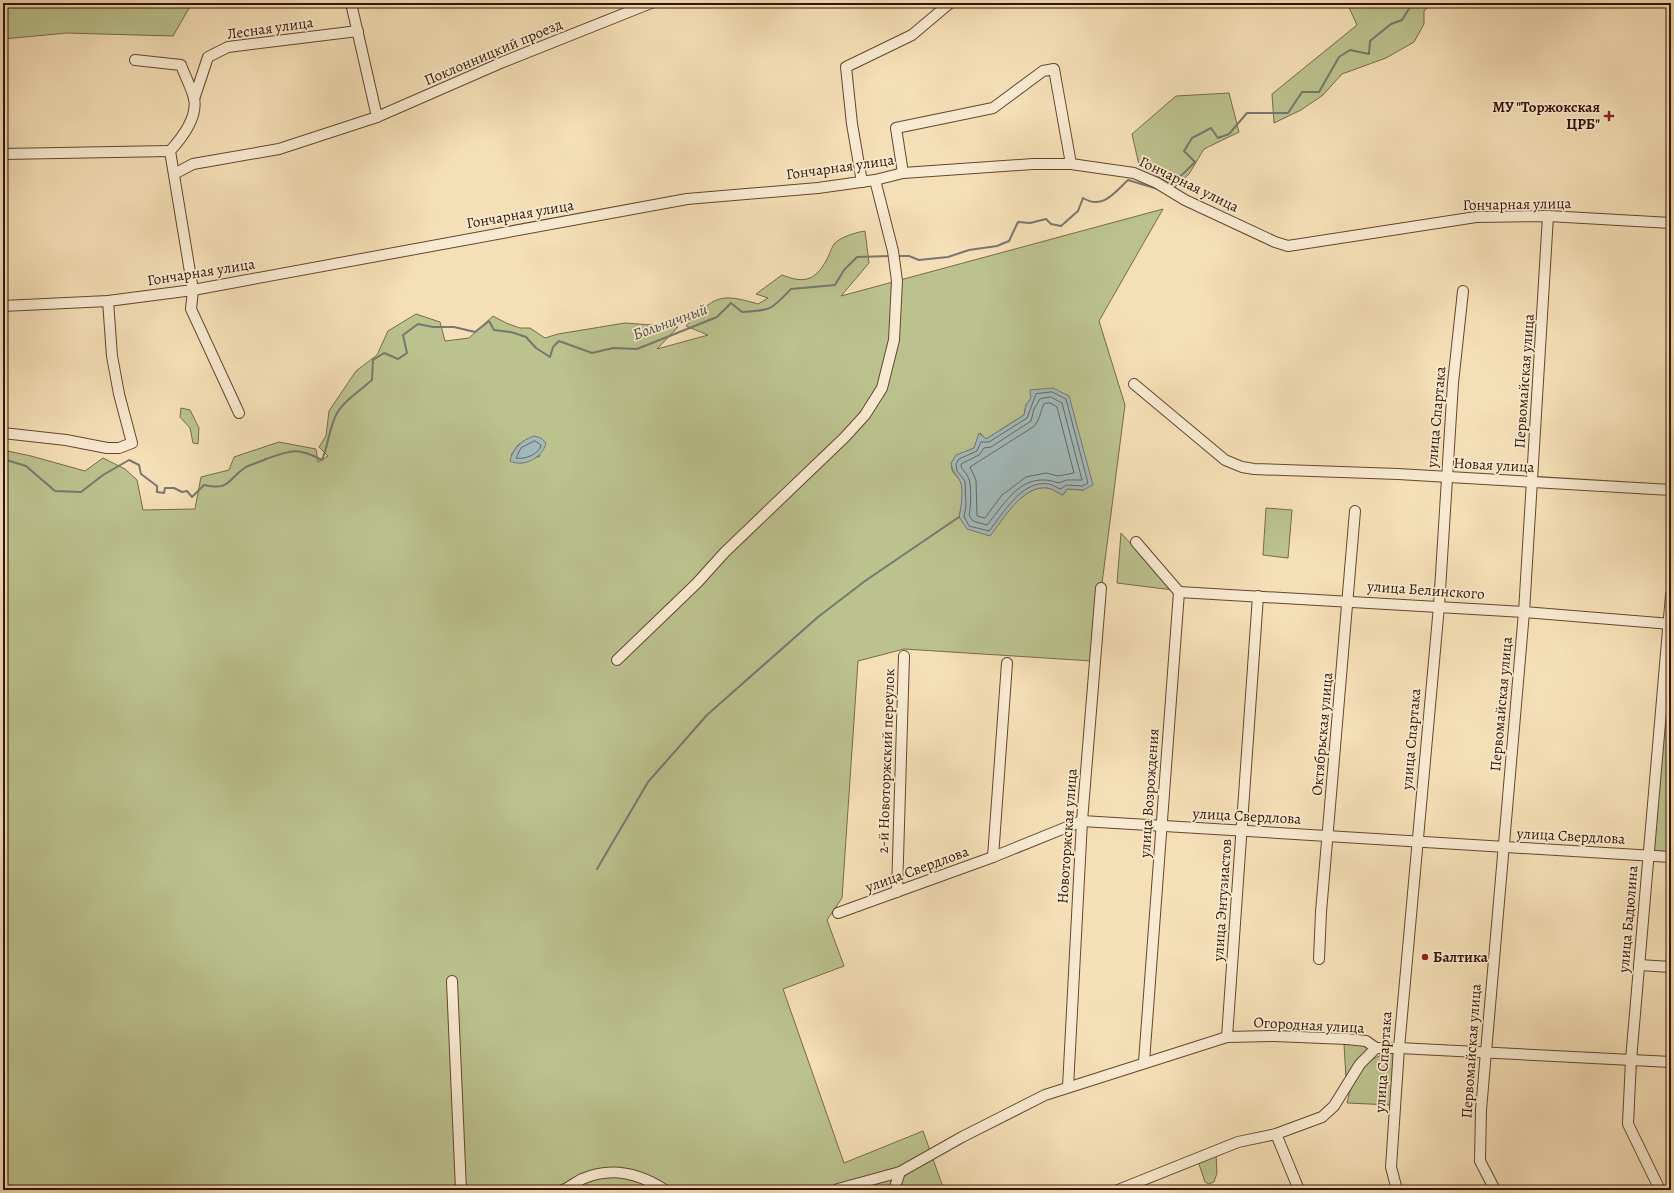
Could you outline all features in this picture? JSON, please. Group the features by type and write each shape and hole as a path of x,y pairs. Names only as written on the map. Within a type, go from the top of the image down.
{"street":[{"path":"351,3 358,31 373,118"},
{"name":"Поклонницкий проезд","path":"174,174 193,164 279,149 373,118 503,62 651,3"},
{"path":"862,182 852,124 846,67 912,35 950,3"},
{"name":"Лесная улица","path":"170,151 184,135 191,118 194,99 208,57 228,47 358,31"},
{"path":"135,60 181,65 194,99"},
{"path":"903,173 896,128 993,108 1043,71 1054,69 1071,164"},
{"path":"3,154 170,151 193,290 191,309 239,413"},
{"name":"Гончарная улица","path":"3,306 108,301 193,290 687,199 818,188 875,180 903,173 1033,164 1071,164 1124,170 1144,176 1167,189 1275,242 1288,246 1476,216 1548,216 1671,223"},
{"path":"617,660 697,583 725,552 845,437 865,415 882,388 894,340 897,281 894,255 875,180"},
{"name":"Первомайская улица","path":"1495,1190 1480,1161 1484,1053 1504,847 1524,612 1548,216"},
{"name":"улица Спартака","path":"1397,1190 1391,1167 1399,1048 1439,606 1453,383 1463,291"},
{"path":"3,433 66,440 107,448 119,448 132,443 119,394 112,356 108,301"},
{"name":"Новая улица","path":"1134,384 1225,460 1242,467 1671,490"},
{"name":"Октябрьская улица","path":"1319,959 1321,912 1355,511"},
{"path":"1136,542 1179,592"},
{"name":"Новоторжская улица","path":"1068,1087 1082,821 1101,588"},
{"name":"улица Белинского","path":"1179,592 1348,600 1670,624"},
{"name":"улица Возрождения","path":"1144,1062 1179,592"},
{"name":"улица Бадюлина","path":"1660,1190 1628,1124 1631,1060 1670,624 1671,595"},
{"name":"улица Энтузиастов","path":"1227,1038 1258,596"},
{"name":"2-й Новоторжский переулок","path":"897,892 904,656"},
{"path":"993,856 1007,663"},
{"name":"улица Свердлова","path":"838,913 993,856 1082,821 1671,857"},
{"path":"1639,965 1671,967"},
{"path":"452,981 461,1190"},
{"name":"Огородная улица","path":"838,1190 900,1172 962,1137 1045,1095 1144,1062 1227,1038 1274,1036 1347,1039 1366,1041 1376,1048 1671,1062"},
{"path":"1118,1190 1238,1142 1276,1134 1322,1117 1334,1106 1360,1064 1376,1048"},
{"path":"1276,1134 1299,1190"},
{"path":"563,1190 582,1179 617,1171 636,1175 651,1181 665,1190"},
{"path":"894,1190 900,1172"}],"green space":[{"path":"3,3 192,3 173,36 67,33 3,39"},
{"path":"1347,3 1432,3 1424,11 1424,24 1414,42 1386,58 1342,74 1323,95 1301,110 1274,123 1272,94 1357,25"},
{"path":"1229,93 1239,132 1204,149 1189,174 1175,187 1139,165 1132,134 1176,96"},
{"path":"1163,209 1099,321 1125,405 1092,661 904,649 858,661 842,898 827,920 844,966 783,989 844,1163 923,1131 944,1190 3,1190 3,450 85,471 103,458 125,469 137,480 143,510 195,509 201,477 229,470 234,457 279,442 316,449 318,462 328,456 319,447 326,436 329,411 356,371 377,355 388,331 416,314 440,322 445,341 469,338 493,316 520,328 530,328 545,338 558,334 625,323 678,327 657,349 708,335 686,326 711,303 725,298 734,298 758,304 768,298 756,294 782,275 789,278 802,280 812,277 822,268 837,241 849,235 865,231 869,263 841,296","holes":["1031,398 1083,490 1067,489 1063,495 1048,488 1039,488 1030,492 1014,504 989,536 959,517 962,500 962,486 953,472 951,467 952,463 957,456 974,448 980,433 986,439 1024,415 1026,405","527,439 540,456 521,463 511,455 518,445"]},
{"path":"181,408 190,410 199,428 198,444 193,443 190,428 180,417"},
{"path":"1266,508 1292,510 1288,558 1263,555"},
{"path":"1121,533 1173,590 1117,583"},
{"path":"1671,638 1671,854 1654,853"},
{"path":"1366,1043 1371,1050 1356,1064 1346,1078 1344,1044"},
{"path":"1387,1053 1393,1053 1396,1056 1391,1105 1347,1103 1352,1085 1359,1071 1370,1061"},
{"path":"1216,1154 1217,1173 1214,1182 1209,1184 1205,1182 1199,1164 1203,1160"}],"water":[{"path":"1053,388 1069,396 1093,485 1083,490 1067,489 1063,495 1048,488 1039,488 1022,497 1014,504 990,536 967,529 959,517 962,488 959,478 951,463 956,455 974,448 979,433 986,439 1024,415 1026,405 1031,398 1030,390"},
{"path":"534,436 541,438 546,443 541,453 537,457 527,462 515,463 510,461 516,448"}],"waterway":[{"name":"Больничный","path":"1166,184 1183,174 1195,162 1184,151 1192,138 1211,128 1218,138 1229,134 1247,113 1288,113 1302,92 1319,92 1339,57 1350,50 1369,54 1370,41 1391,24 1402,20 1410,7 1415,3"},
{"name":"Больничный","path":"897,256 909,256 919,260 948,257 969,250 997,246 1009,241 1018,222 1030,223 1046,219 1051,224 1061,226 1078,211 1083,198 1096,202 1102,201 1113,195 1128,180 1158,189"},
{"name":"Больничный","path":"3,459 26,466 55,491 81,492 103,475 129,460 139,465 141,474 157,486 157,492 164,493 165,488 174,488 182,492 187,491 192,497 204,485 224,485 246,467 288,452 294,451 307,453 322,460 332,426 339,410 348,400 372,380 373,360 384,353 398,359 407,353 403,335 418,324 433,327 454,327 475,332 489,321 494,330 511,332 526,337 536,348 550,357 553,347 559,341 592,353 613,348 637,349 717,317 731,303 742,312 765,310 779,302 791,289 835,285 844,270 857,257 891,256"},
{"path":"597,869 648,782 707,715 818,617 865,581 959,517"}],"place":[{"name":"МУ \"Торжокская ЦРБ\"","path":"1609,116"},
{"name":"Балтика","path":"1425,957"}]}
